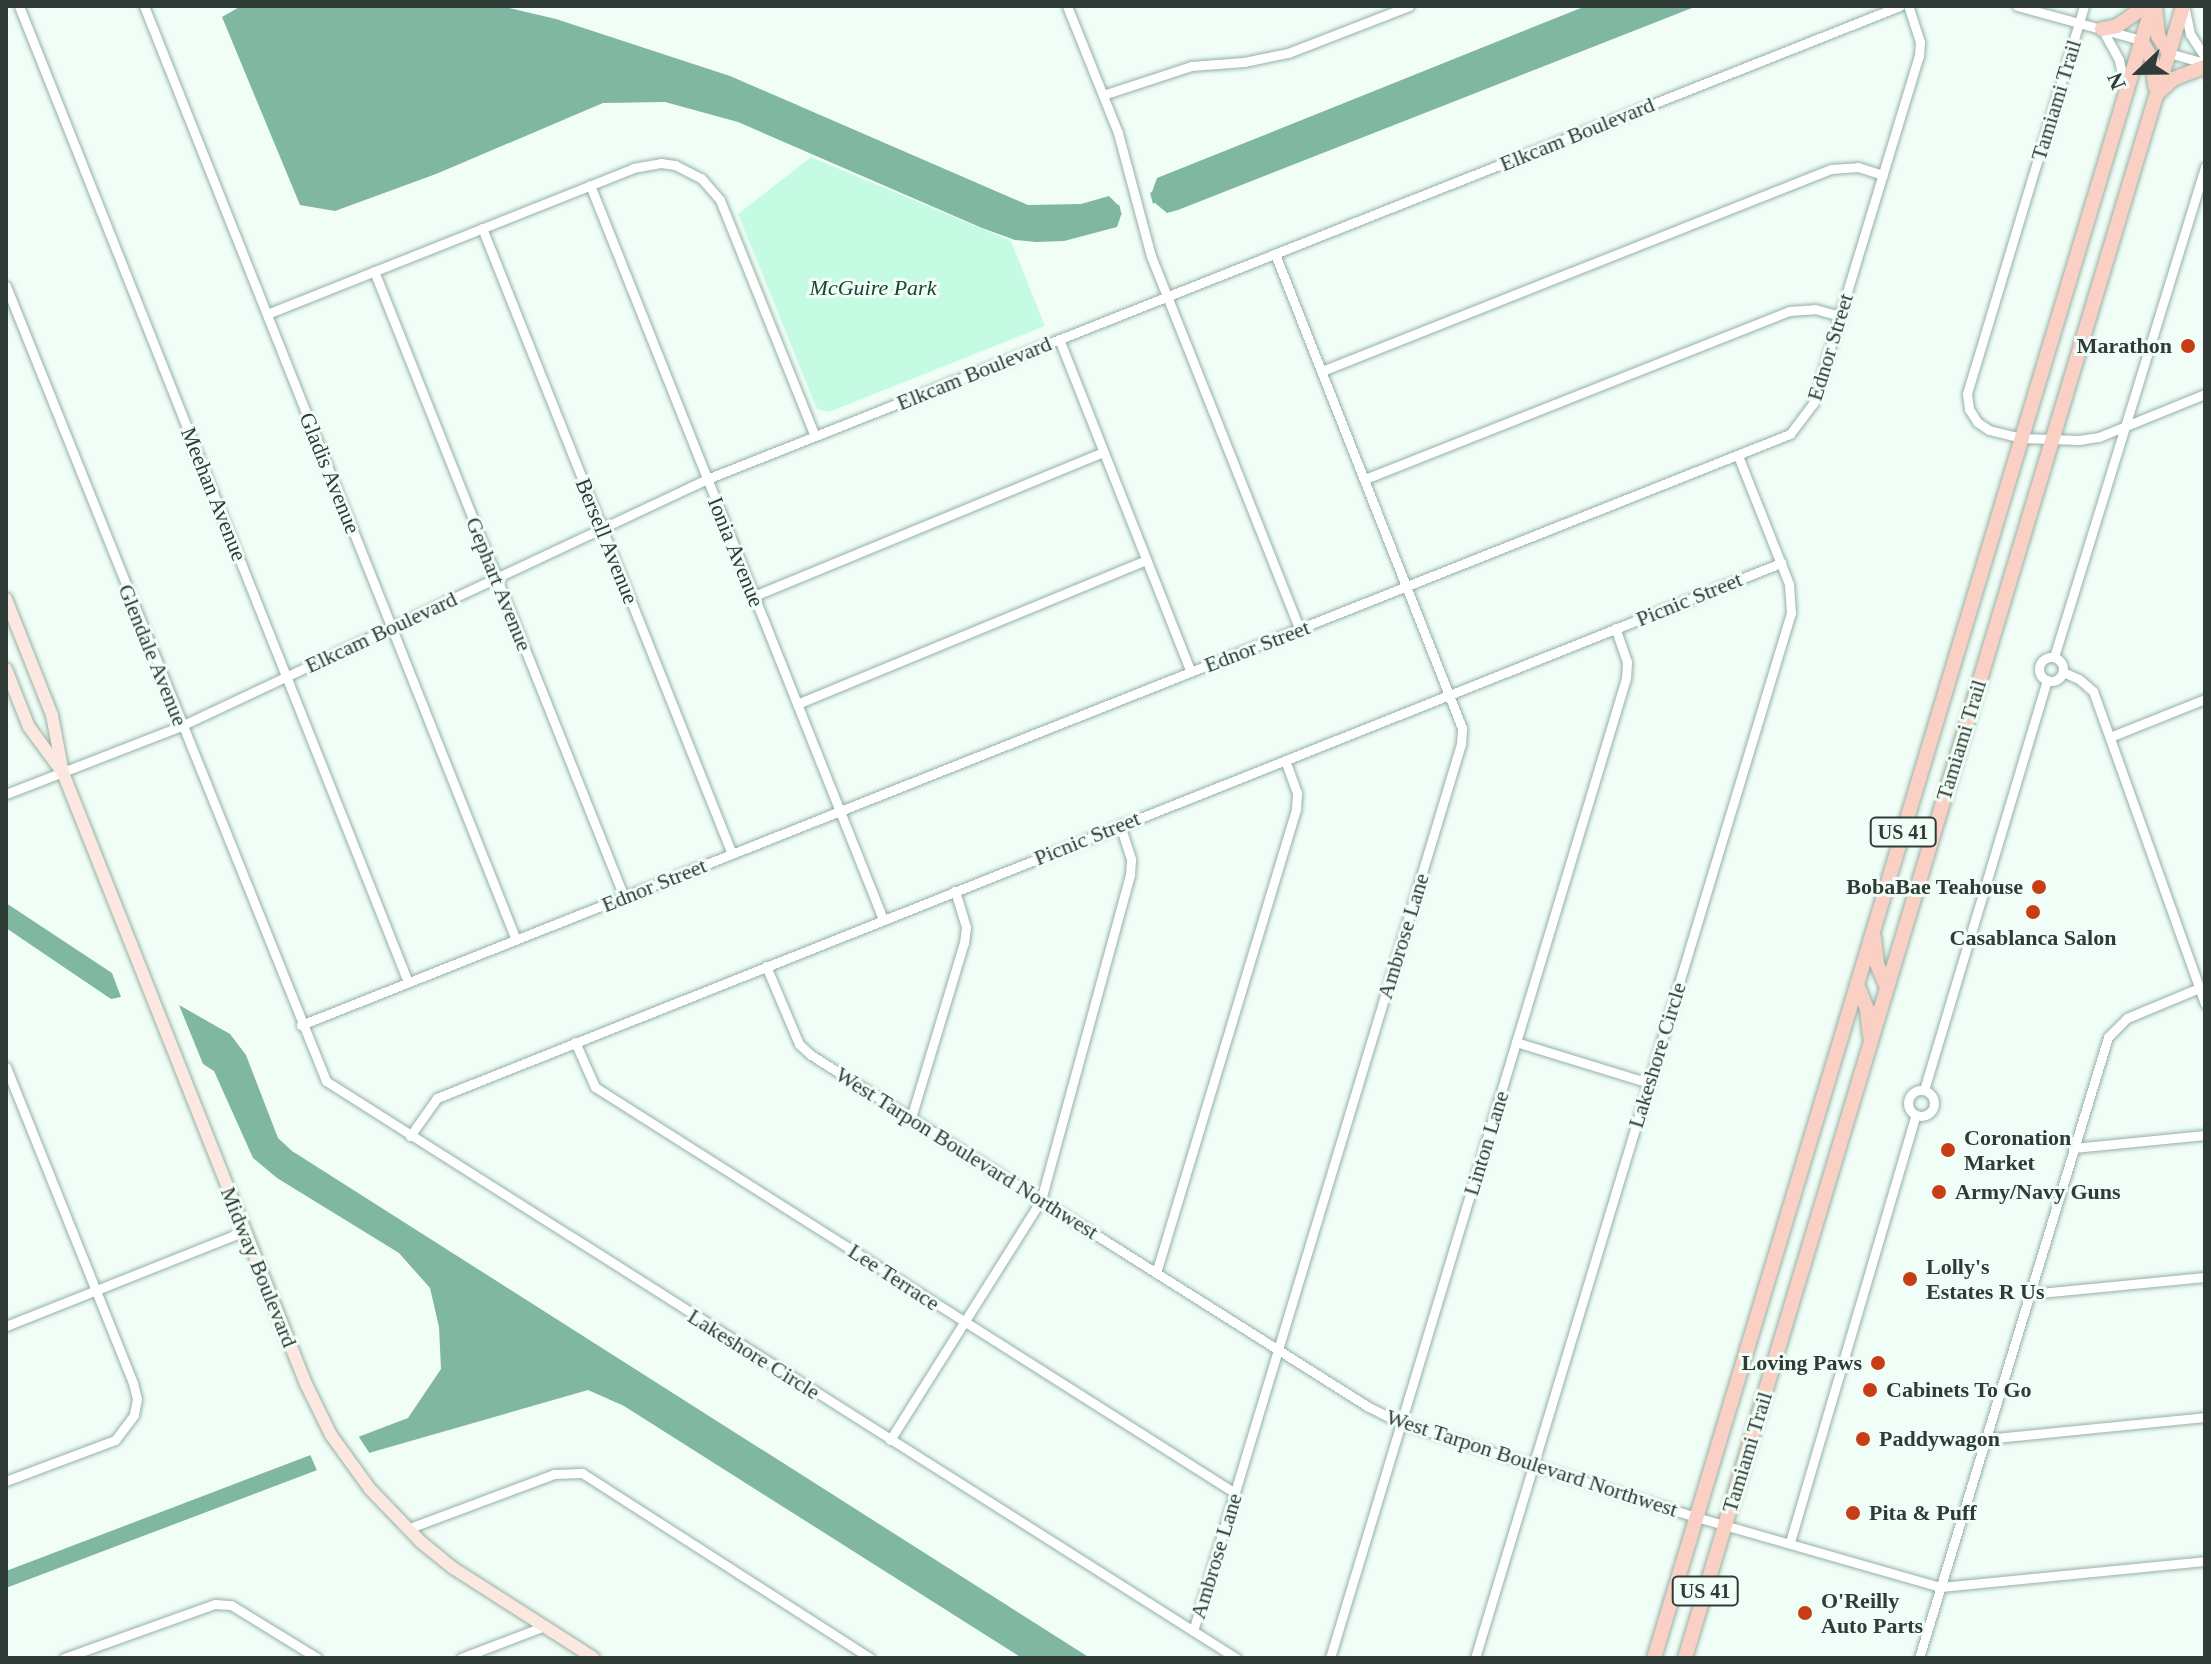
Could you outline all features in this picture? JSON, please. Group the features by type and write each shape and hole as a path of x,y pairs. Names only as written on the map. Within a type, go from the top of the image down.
{"main road":[{"path":"2102,29 2117,26 2146,6"},
{"path":"2154,6 2158,36 2169,53"},
{"name":"Tamiami Trail","path":"1654,1658 2141,40 2154,6"},
{"name":"Tamiami Trail","path":"1685,1658 2183,6"},
{"path":"2141,40 2152,60 2156,94"},
{"path":"2156,94 2173,79 2205,62"},
{"path":"1873,930 1877,964 1887,987"},
{"path":"1857,984 1867,1009 1871,1040"}],"street":[{"name":"Meehan Avenue","path":"19,6 408,982"},
{"name":"Gladis Avenue","path":"144,6 516,940"},
{"path":"1067,6 1123,148 1140,218 1167,297 1300,630"},
{"path":"1103,95 1191,66 1244,62 1288,53 1409,6"},
{"name":"Elkcam Boulevard","path":"6,794 181,726 707,479 1900,6"},
{"name":"Ednor Street","path":"301,1025 1790,434 1808,416 1919,56 1920,42 1908,6"},
{"path":"2017,6 2141,40"},
{"name":"Tamiami Trail","path":"2022,438 1989,430 1977,422 1969,409 1967,394 2084,6"},
{"path":"2183,6 2190,34 2205,62"},
{"path":"2102,29 2119,60 2126,92"},
{"path":"2169,53 2205,62"},
{"path":"267,314 646,164 669,164 701,178 720,200 815,436"},
{"path":"1322,371 1831,169 1858,167 1883,175"},
{"path":"2054,657 2205,167"},
{"name":"Ionia Avenue","path":"590,185 883,919"},
{"name":"Bersell Avenue","path":"482,228 732,854"},
{"name":"Ambrose Lane","path":"1193,1631 1461,744 1462,728 1275,254"},
{"name":"Gephart Avenue","path":"374,271 624,897"},
{"name":"Glendale Avenue","path":"6,286 301,1025"},
{"path":"1365,479 1789,311 1815,309 1840,316"},
{"path":"1059,339 1191,672"},
{"path":"2022,438 2099,437 2205,394"},
{"path":"754,596 1104,452"},
{"name":"Lakeshore Circle","path":"1475,1658 1791,613 1792,597 1781,563 1738,456"},
{"path":"797,704 1147,560"},
{"name":"Picnic Street","path":"410,1136 437,1098 1781,563"},
{"name":"Midway Boulevard","path":"6,599 52,715 63,773 306,1384 331,1435 355,1470 407,1529 453,1568 594,1658"},
{"name":"Linton Lane","path":"1330,1658 1626,678 1627,662 1615,628"},
{"path":"2046,657 2054,657 2062,664 2063,672 2055,680 2047,680 2039,672 2040,663 2046,657"},
{"name":"Midway Boulevard","path":"6,669 29,727 63,773"},
{"path":"2063,672 2079,679 2093,691 2205,1004"},
{"path":"1924,1090 2047,680"},
{"path":"2110,737 2205,699"},
{"path":"1156,1273 1296,809 1297,793 1285,760"},
{"path":"890,1440 1041,1200 1130,875 1131,859 1120,825"},
{"path":"911,1118 964,943 966,927 955,891"},
{"name":"West Tarpon Boulevard Northwest","path":"766,966 799,1044 1278,1350 1401,1423 1696,1517 1940,1587 2205,1561"},
{"path":"1919,1658 2103,1050 2117,1027 2127,1018 2199,988"},
{"name":"Lakeshore Circle","path":"301,1025 326,1081 1236,1658"},
{"name":"Lee Terrace","path":"575,1042 595,1087 1235,1493"},
{"path":"1516,1042 1649,1083"},
{"path":"6,1067 134,1388 134,1415 115,1440 6,1481"},
{"path":"1916,1115 1909,1107 1909,1099 1914,1092 1924,1090"},
{"path":"1916,1115 1926,1114 1932,1109 1932,1097 1924,1090"},
{"path":"1790,1542 1916,1115"},
{"path":"2073,1148 2205,1135"},
{"path":"6,1326 245,1231"},
{"path":"2029,1294 2205,1277"},
{"path":"1985,1439 2205,1417"},
{"path":"407,1529 554,1474 582,1473 870,1658"},
{"path":"64,1658 215,1604 231,1605 317,1658"},
{"path":"461,1658 545,1626"}],"green space":[{"name":"McGuire Park","path":"811,157 1011,241 1045,326 829,412 817,409 738,214"}],"shaded area":[{"path":"241,6 501,6 556,19 730,76 1028,205 1081,204 1109,196 1118,205 1152,192 1157,178 1586,6 1697,6 1178,210 1167,213 1155,203 1121,215 1117,227 1064,241 1036,242 1015,240 982,228 738,122 665,102 603,103 436,174 335,211 300,205 222,17"},
{"path":"6,903 112,973 121,997 111,999 6,928"},
{"path":"179,1005 230,1034 246,1055 278,1138 292,1151 1090,1658 1022,1658 624,1406 588,1390 341,1461 6,1588 6,1571 408,1418 441,1369 439,1327 430,1288 399,1253 277,1178 253,1158 214,1071 203,1064"}],"pier":[{"path":"1149,189 1154,208 1123,220 1118,200"},
{"path":"357,1434 372,1457 319,1475 309,1452"}],"place":[{"name":"Marathon","path":"2188,346"},
{"name":"BobaBae Teahouse","path":"2039,887"},
{"name":"Casablanca Salon","path":"2033,912"},
{"name":"Coronation Market","path":"1948,1150"},
{"name":"Army/Navy Guns","path":"1939,1192"},
{"name":"Lolly's Estates R Us","path":"1910,1279"},
{"name":"Loving Paws","path":"1878,1363"},
{"name":"Cabinets To Go","path":"1870,1390"},
{"name":"Paddywagon","path":"1863,1439"},
{"name":"Pita & Puff","path":"1853,1513"},
{"name":"O'Reilly Auto Parts","path":"1805,1613"}]}
